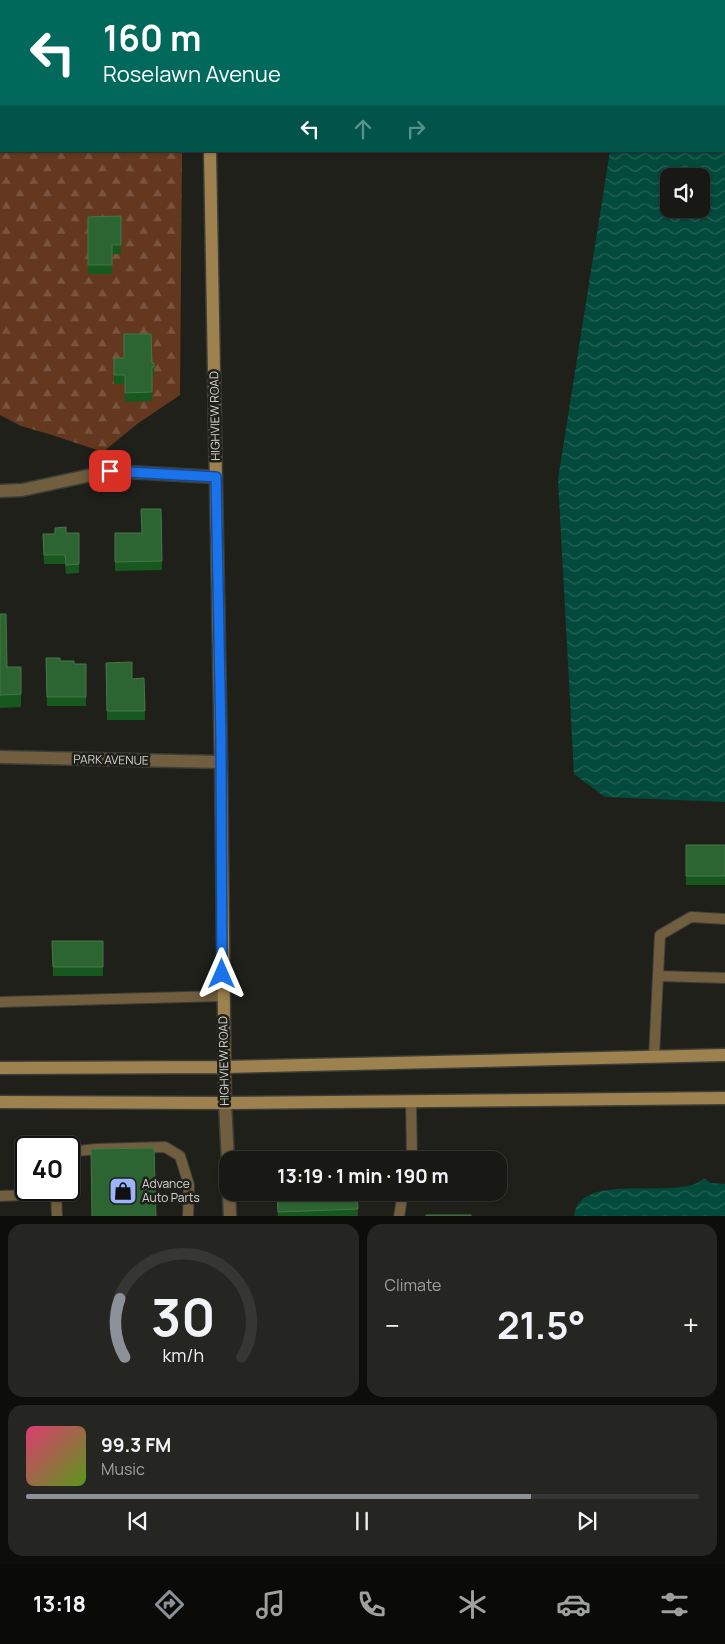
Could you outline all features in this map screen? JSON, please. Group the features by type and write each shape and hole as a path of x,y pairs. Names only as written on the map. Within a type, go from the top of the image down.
{"main road":[{"name":"HIGHVIEW ROAD","path":"210,152 225,1102"},
{"path":"0,1068 224,1067 725,1055"},
{"path":"0,1102 725,1098"}],"street":[{"path":"0,491 22,490 110,471 216,477"},
{"name":"PARK AVENUE","path":"0,757 221,762"},
{"name":"HIGHVIEW ROAD","path":"225,1102 227,1151"},
{"path":"229,1201 230,1216"}],"lane":[{"path":"654,1057 660,935 691,917 725,919"},
{"path":"658,976 725,978"},
{"path":"0,1002 223,996"},
{"path":"412,1101 412,1151"},
{"path":"80,1151 165,1147 180,1156 189,1185 188,1216"},
{"path":"0,1196 15,1195"},
{"path":"56,1201 57,1216"},
{"path":"399,1216 402,1201"}],"green space":[{"path":"0,152 182,152 180,395 137,424 103,452 21,426 0,415"}],"water":[{"path":"610,152 725,152 725,802 605,797 574,774 558,479"},
{"path":"704,1179 710,1183 725,1184 725,1216 574,1216 580,1202 592,1194 630,1188 673,1188 691,1185"}],"building":[{"path":"121,216 121,245 112,245 112,265 88,265 88,217"},
{"path":"124,334 151,334 152,363 154,363 154,367 152,367 152,392 125,393 125,375 114,375 114,358 124,358"},
{"path":"141,509 161,509 162,561 115,562 115,533 142,533"},
{"path":"66,527 66,533 79,533 79,564 66,565 65,555 44,555 43,534 55,534 55,528"},
{"path":"0,614 6,614 7,667 21,667 21,694 0,695"},
{"path":"46,658 60,658 60,661 74,661 74,664 86,664 86,697 47,697"},
{"path":"132,662 132,679 144,678 145,711 107,711 106,663"},
{"path":"686,845 725,845 725,876 686,876"},
{"path":"52,941 103,941 103,967 53,967"},
{"name":"Advance Auto Parts","path":"154,1148 156,1216 92,1216 91,1149"},
{"path":"277,1201 358,1201 358,1209 278,1212"},
{"path":"426,1215 471,1215 471,1216"}],"place":[{"name":"Advance Auto Parts","path":"123,1191"}],"route":[{"path":"110,471 216,477 221,743 222,974"}]}
